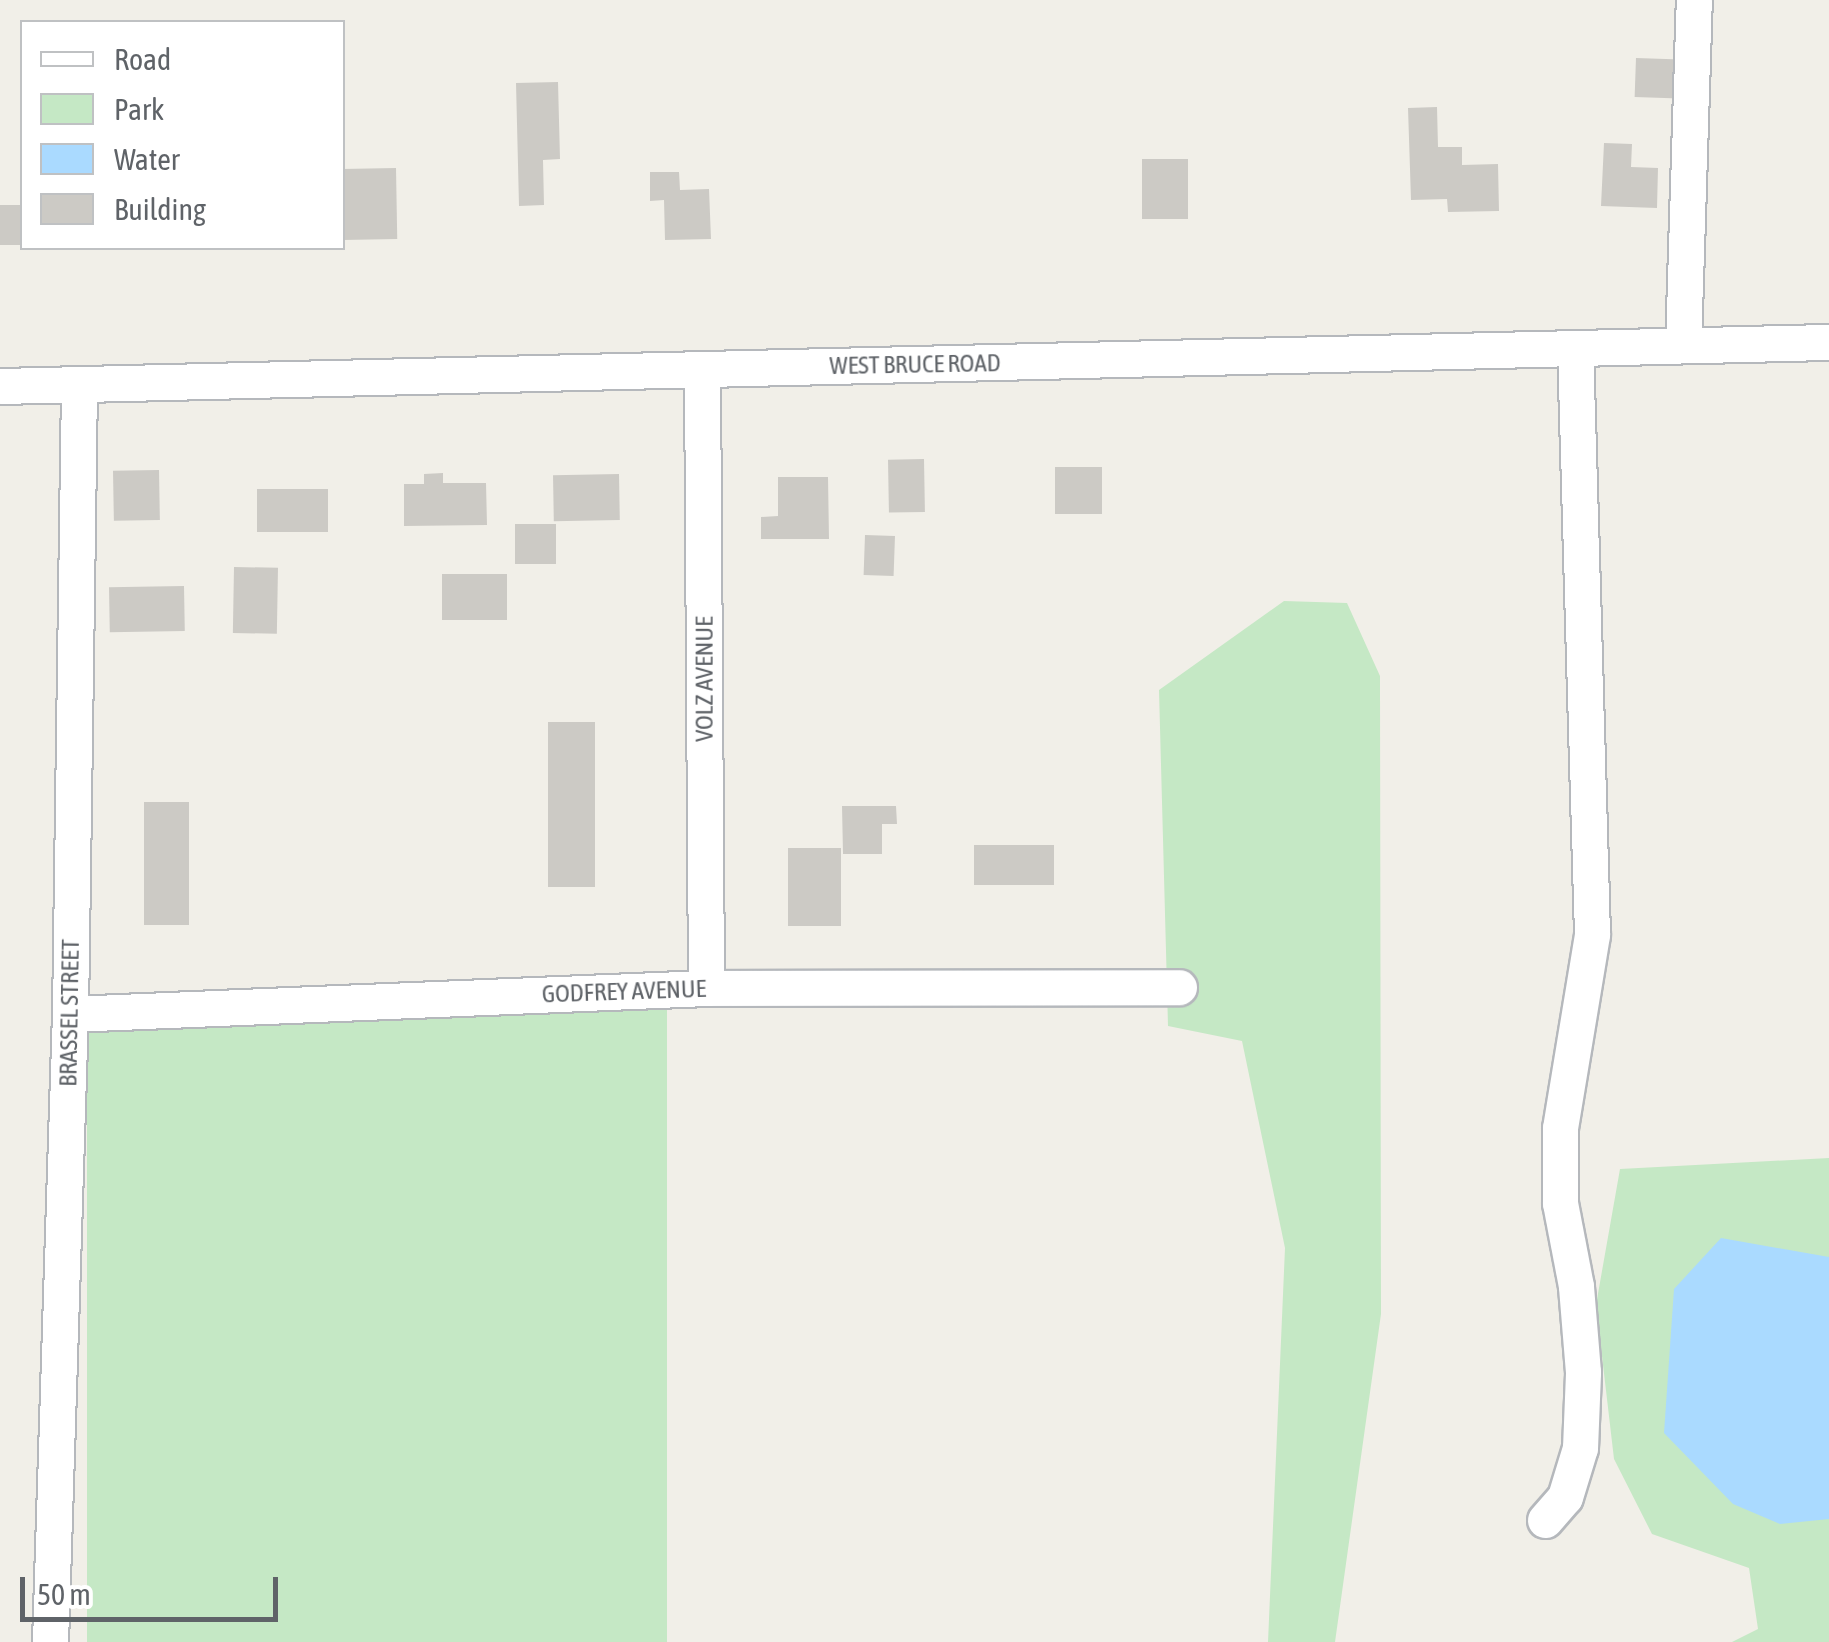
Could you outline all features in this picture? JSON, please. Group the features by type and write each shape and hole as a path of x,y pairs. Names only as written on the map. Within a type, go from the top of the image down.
{"street":[{"path":"1683,345 1694,0"},
{"name":"WEST BRUCE ROAD","path":"0,386 1829,342"},
{"path":"1545,1520 1566,1497 1580,1448 1582,1372 1576,1286 1560,1203 1560,1128 1592,934 1575,348"},
{"name":"VOLZ AVENUE","path":"702,369 706,988"},
{"name":"BRASSEL STREET","path":"50,1642 70,1014 79,384"},
{"name":"GODFREY AVENUE","path":"70,1014 706,988 1178,987"}],"green space":[{"path":"1284,601 1347,603 1380,676 1381,1314 1335,1642 1268,1642 1285,1248 1242,1041 1168,1026 1159,690"},
{"path":"87,1008 667,1008 667,1642 87,1642"},
{"path":"1829,1158 1829,1642 1732,1642 1758,1629 1749,1568 1652,1534 1614,1459 1596,1305 1620,1169"}],"water":[{"path":"1721,1238 1829,1257 1829,1519 1780,1524 1733,1504 1664,1433 1674,1289"}],"building":[{"path":"1636,58 1688,60 1687,99 1635,97"},
{"path":"558,82 560,159 543,160 544,205 519,206 516,83"},
{"path":"1437,107 1438,147 1462,147 1462,165 1498,164 1499,211 1448,212 1447,199 1411,200 1408,108"},
{"path":"1604,143 1632,144 1631,167 1658,168 1657,208 1601,206"},
{"path":"1142,159 1188,159 1188,219 1142,219"},
{"path":"396,168 397,239 345,240 345,169"},
{"path":"650,172 679,172 680,190 709,189 711,239 665,240 664,200 650,201"},
{"path":"0,205 20,205 20,245 0,245"},
{"path":"924,459 925,512 889,513 888,460"},
{"path":"1055,467 1102,467 1102,514 1055,514"},
{"path":"159,470 160,520 114,521 113,471"},
{"path":"443,473 443,483 486,483 487,525 404,526 404,484 424,484 424,474"},
{"path":"619,474 620,520 554,521 553,475"},
{"path":"778,477 828,477 829,539 761,539 761,517 778,516"},
{"path":"257,489 328,489 328,532 257,532"},
{"path":"515,524 556,524 556,564 515,564"},
{"path":"865,535 895,536 894,576 864,575"},
{"path":"234,567 278,568 277,634 233,633"},
{"path":"442,574 507,574 507,620 442,620"},
{"path":"184,586 185,631 110,632 109,587"},
{"path":"548,722 595,722 595,887 548,887"},
{"path":"144,802 189,802 189,925 144,925"},
{"path":"842,806 896,806 897,824 882,824 882,854 843,854"},
{"path":"974,845 1054,845 1054,885 974,885"},
{"path":"788,848 841,848 841,926 788,926"}]}
